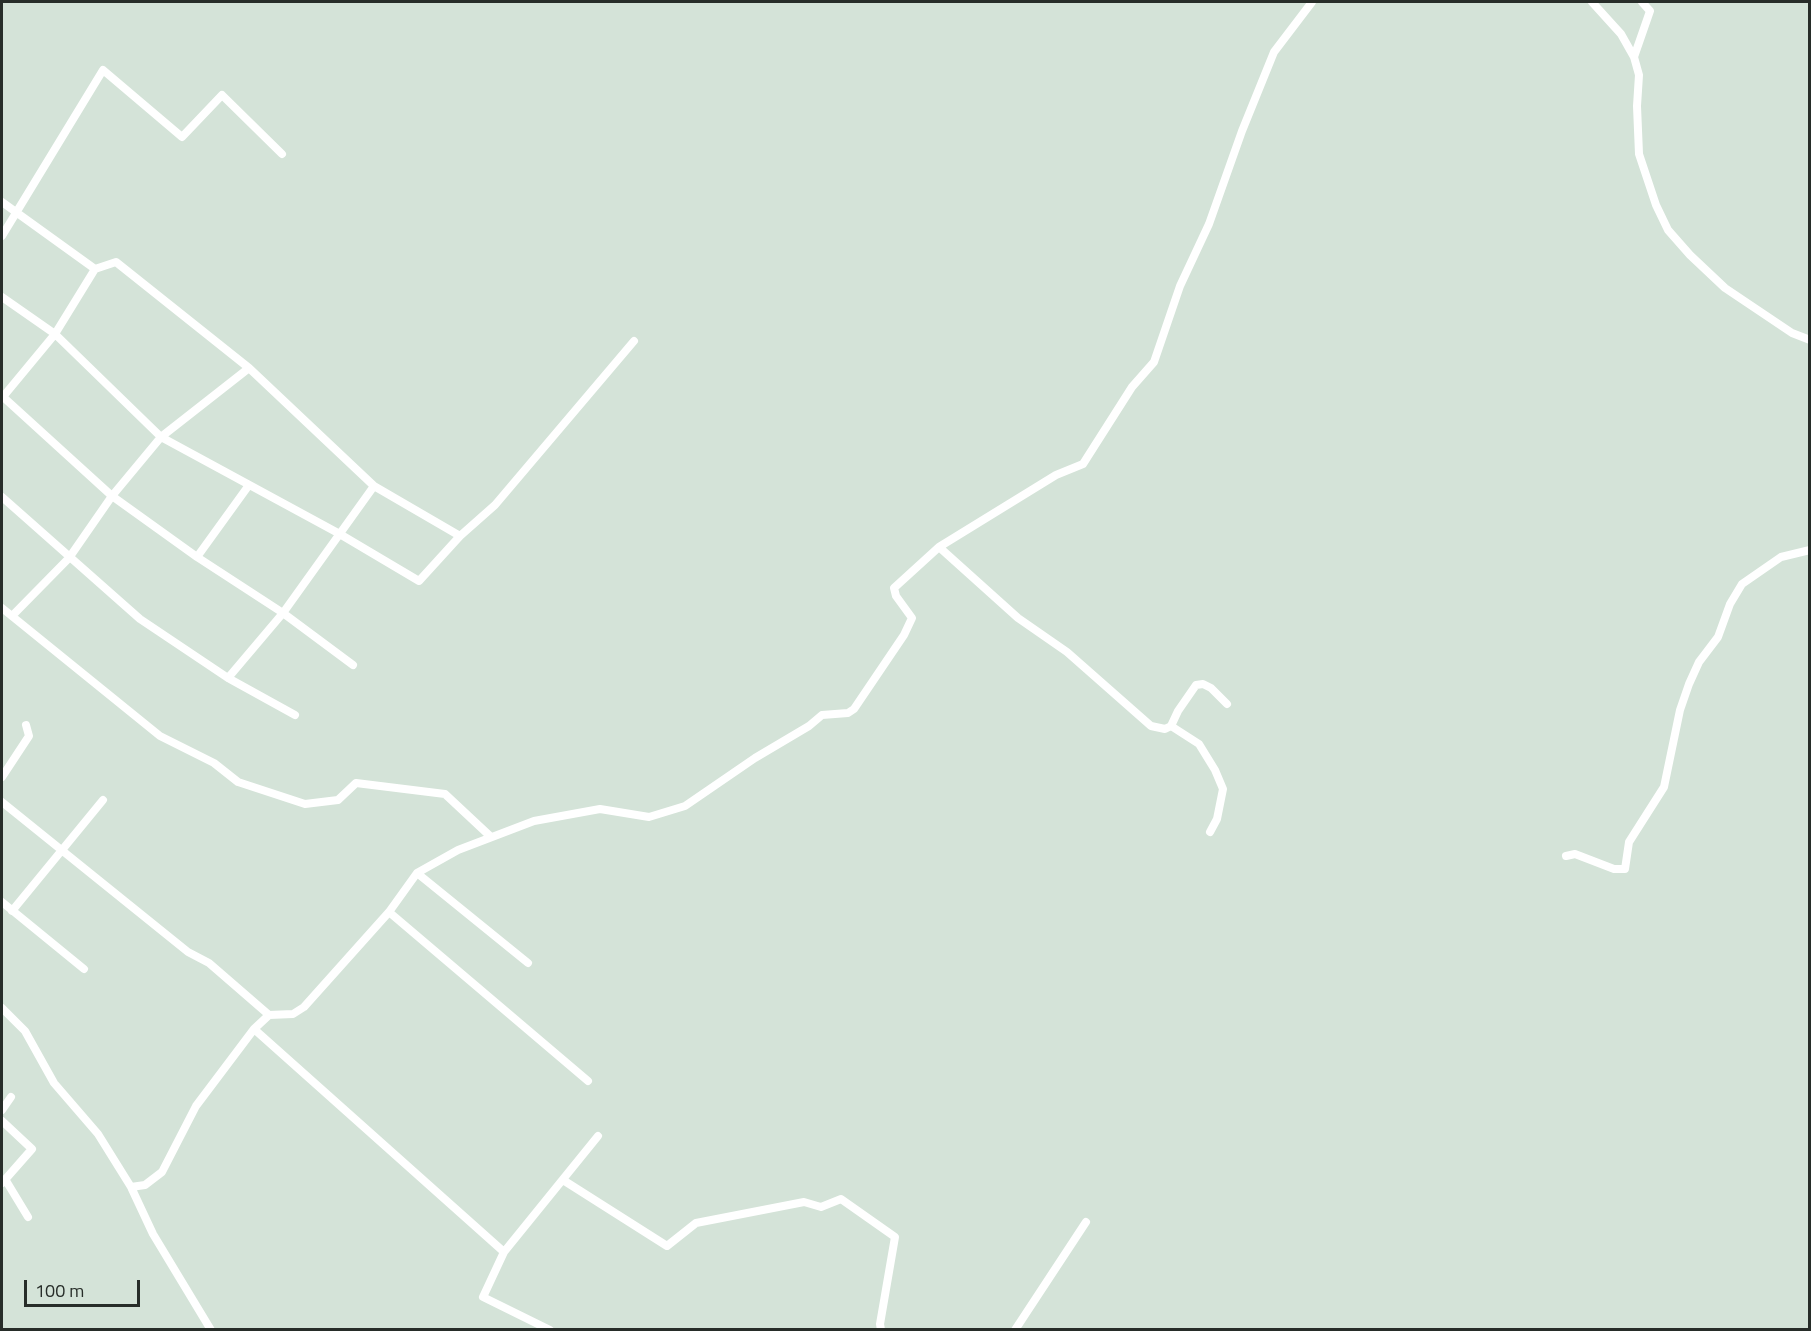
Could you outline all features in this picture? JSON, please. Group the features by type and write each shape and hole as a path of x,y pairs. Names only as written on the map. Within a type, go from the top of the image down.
{"street":[{"path":"131,1187 145,1185 162,1172 196,1106 254,1029 269,1015 293,1014 304,1007 389,912 417,873 458,850 534,821 600,809 649,817 685,806 755,758 809,726 822,715 848,713 854,709 904,634 912,618 896,596 894,588 939,547 1056,475 1083,464 1132,387 1154,362 1180,286 1209,225 1242,131 1274,52 1312,2"},
{"path":"1592,2 1621,34 1634,57 1639,75 1637,106 1640,154 1656,205 1668,230 1725,288 1792,333 1809,340"},
{"path":"1634,57 1650,11 1642,2"},
{"path":"2,237 103,70 182,137 222,95 282,154"},
{"path":"2,202 95,269"},
{"path":"353,665 283,613 196,557 112,496 2,397 55,334 95,269 116,262 249,368 374,486 460,536"},
{"path":"2,297 55,334 161,437 338,533 419,582 460,536 495,505 634,341"},
{"path":"12,616 69,558 112,496 161,437 249,368"},
{"path":"196,557 249,486"},
{"path":"228,678 283,613 338,533 374,486"},
{"path":"2,498 141,619 228,678 295,715"},
{"path":"939,547 1018,618 1067,652 1151,726 1165,729 1171,726 1178,711 1196,685 1203,684 1211,688 1227,704"},
{"path":"1566,856 1575,854 1614,869 1625,869 1629,842 1664,787 1680,710 1689,684 1699,662 1718,637 1730,604 1742,584 1781,557 1809,550"},
{"path":"2,608 160,736 214,763 238,782 305,804 338,800 356,783 445,794 491,837"},
{"path":"2,777 29,736 26,725"},
{"path":"1171,726 1199,744 1219,778 1222,789 1217,819 1210,832"},
{"path":"12,911 103,800"},
{"path":"2,802 188,952 209,963 269,1015"},
{"path":"417,873 528,963"},
{"path":"2,902 84,969"},
{"path":"389,912 588,1081"},
{"path":"2,1008 25,1031 54,1083 98,1134 131,1187 153,1234 211,1329"},
{"path":"254,1029 504,1252"},
{"path":"2,1110 11,1097"},
{"path":"2,1122 32,1149 3,1181 21,1203 28,1217"},
{"path":"550,1329 483,1297 504,1252 598,1136"},
{"path":"562,1180 667,1246 696,1223 804,1202 821,1207 841,1199 895,1237 881,1329"},
{"path":"1015,1329 1086,1222"}]}
